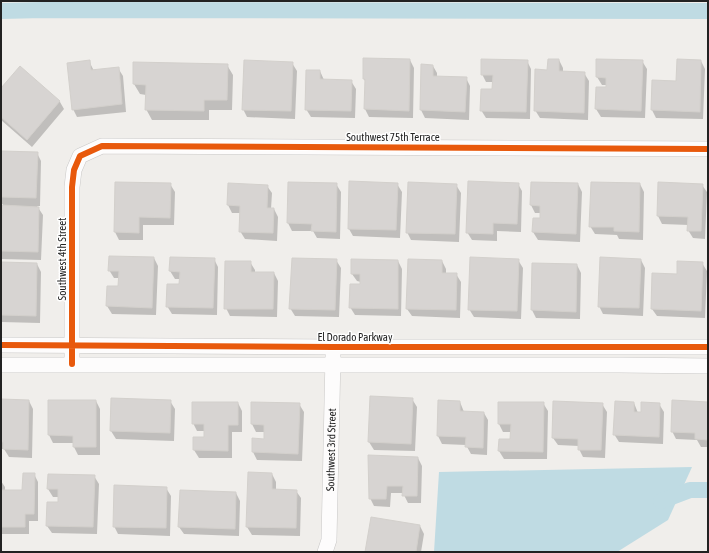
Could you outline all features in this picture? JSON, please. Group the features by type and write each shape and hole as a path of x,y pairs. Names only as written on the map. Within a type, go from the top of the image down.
{"street":[{"name":"Southwest 75th Terrace","path":"80,156 102,146 708,149"},
{"name":"Southwest 4th Street","path":"72,364 72,187 74,170 80,156"},
{"name":"El Dorado Parkway","path":"1,345 707,347"},
{"name":"Southwest 3rd Street","path":"325,552 329,540 334,347"},
{"path":"1,365 619,364 707,366 707,347"}],"water":[{"path":"692,467 668,520 617,552 434,552 439,472"}],"building":[{"path":"363,58 410,59 409,111 364,109 365,79 363,79"},
{"path":"481,59 528,60 526,112 480,111 481,89 492,89 493,75 481,75"},
{"path":"548,59 559,59 559,71 585,72 584,113 534,111 535,69 547,70"},
{"path":"596,59 643,60 641,111 595,109 596,87 606,87 606,78 596,77"},
{"path":"677,59 701,60 700,112 651,110 652,80 676,81"},
{"path":"90,60 91,70 119,67 122,104 72,110 67,63"},
{"path":"244,60 293,62 291,111 242,110"},
{"path":"133,62 228,64 227,100 204,100 204,111 145,110 146,85 133,84"},
{"path":"421,64 433,65 433,76 467,77 465,112 420,110"},
{"path":"20,66 60,101 27,140 1,117 1,88"},
{"path":"306,70 320,70 320,79 352,80 351,111 305,110"},
{"path":"1,151 38,152 36,198 1,197"},
{"path":"349,181 398,183 396,230 348,229"},
{"path":"468,181 519,183 517,224 493,223 493,234 466,233"},
{"path":"115,182 171,183 170,218 139,217 139,233 114,232"},
{"path":"288,182 337,183 336,232 311,231 312,224 287,223"},
{"path":"408,182 457,184 455,234 406,233"},
{"path":"531,182 578,183 576,234 532,232 533,218 540,218 540,206 530,205"},
{"path":"591,182 640,183 639,232 614,231 614,227 589,227"},
{"path":"658,182 703,184 701,231 687,231 688,217 657,216"},
{"path":"228,183 268,185 267,208 274,208 273,233 239,232 240,206 227,205"},
{"path":"2,205 39,207 38,252 1,251"},
{"path":"109,256 154,257 152,308 106,306 107,286 118,286 119,271 108,271"},
{"path":"170,257 215,258 213,308 166,307 167,284 179,284 180,272 169,271"},
{"path":"470,257 519,259 517,311 468,310"},
{"path":"600,257 641,259 639,308 598,307"},
{"path":"292,258 337,259 335,310 289,309"},
{"path":"351,259 398,260 398,309 349,308 350,284 360,284 360,274 351,274"},
{"path":"408,259 442,260 442,273 457,273 456,310 406,309"},
{"path":"225,261 251,261 251,272 274,272 273,309 224,309"},
{"path":"677,261 703,262 701,311 651,309 652,273 677,274"},
{"path":"1,262 37,263 36,316 1,315"},
{"path":"532,263 577,264 576,312 531,310"},
{"path":"370,396 413,398 411,444 368,442"},
{"path":"111,398 171,400 170,433 110,431"},
{"path":"1,399 29,400 28,450 3,449 3,442 1,442"},
{"path":"48,400 96,400 96,447 73,447 73,436 48,435"},
{"path":"438,400 460,401 460,411 484,412 483,448 465,447 466,437 437,436"},
{"path":"672,400 708,402 708,440 695,439 695,433 671,432"},
{"path":"553,401 603,403 601,450 578,450 578,439 552,438"},
{"path":"615,401 634,402 634,412 641,412 641,402 660,403 659,437 613,435"},
{"path":"192,402 238,402 238,425 228,425 228,451 193,450 193,437 204,437 204,424 192,424"},
{"path":"251,402 300,403 298,454 252,452 252,438 264,439 264,425 251,424"},
{"path":"498,402 544,402 543,452 498,451 499,439 510,439 511,424 498,424"},
{"path":"368,455 418,457 417,496 402,496 403,486 387,486 386,499 369,499"},
{"path":"248,472 272,473 272,489 297,490 296,528 246,527"},
{"path":"23,473 35,473 34,514 25,514 25,527 1,527 1,490 22,490"},
{"path":"48,474 95,475 93,527 46,526 47,502 58,502 58,489 47,489"},
{"path":"114,485 167,487 166,528 113,527"},
{"path":"180,490 236,492 235,529 178,527"},
{"path":"371,517 420,525 416,552 365,552"}],"waterway":[{"path":"1,11 708,11"},
{"path":"661,501 690,490 708,490"}],"cycle path":[{"path":"72,364 72,187 74,170 80,156 102,146 708,149"},
{"path":"1,345 708,347"}]}
